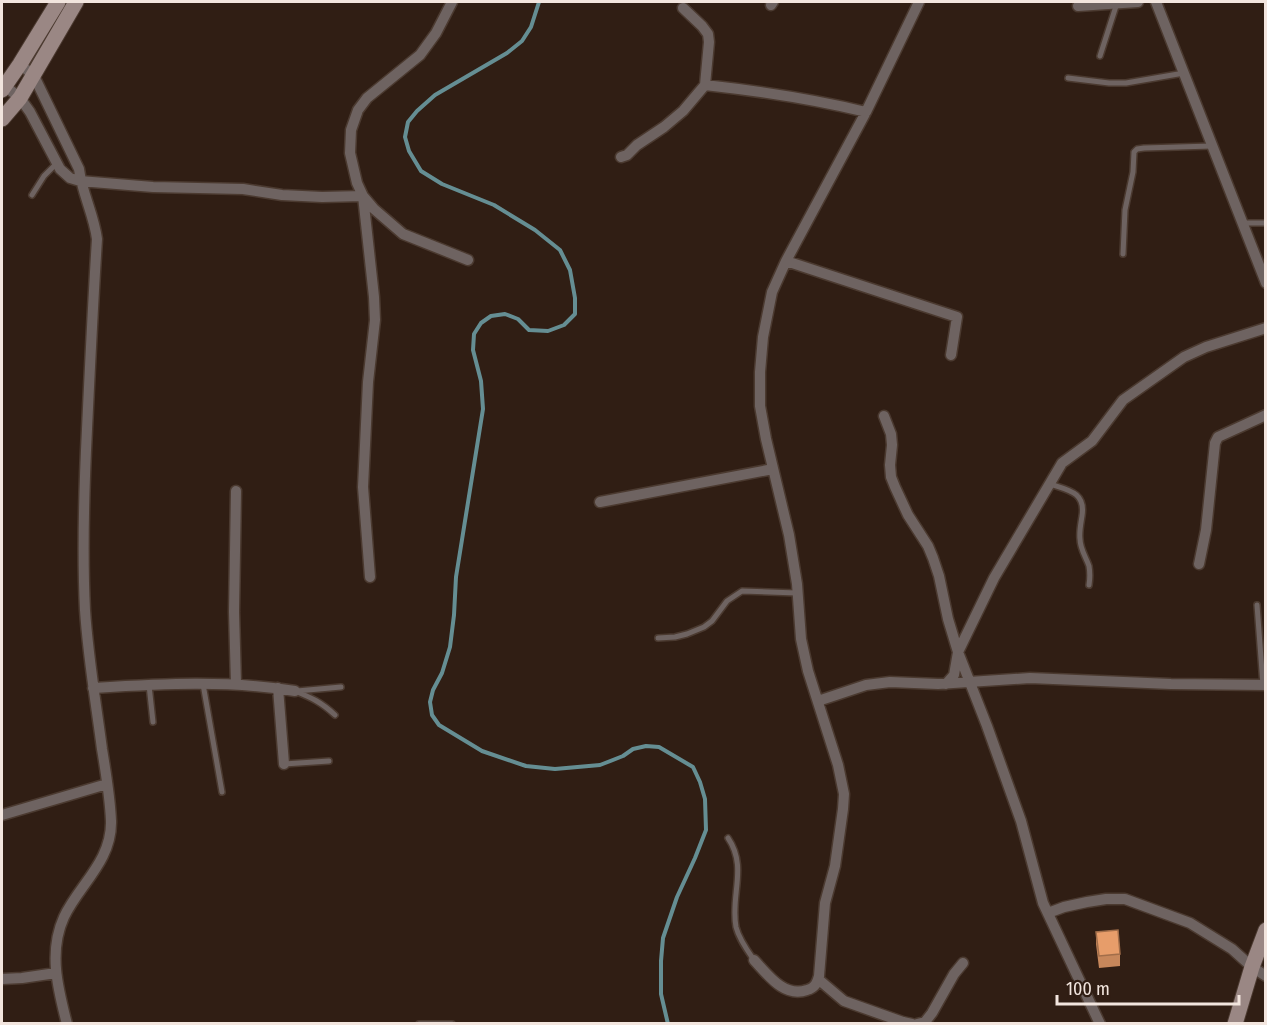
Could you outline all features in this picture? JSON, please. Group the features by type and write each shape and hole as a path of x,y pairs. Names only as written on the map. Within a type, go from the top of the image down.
{"street":[{"path":"58,2 3,88 20,98 30,112 60,169 70,178 80,181 153,187 243,189 282,195 322,197 363,195"},
{"path":"2,119 20,98 34,76 76,2"},
{"path":"452,2 436,33 420,55 367,98 358,110 351,130 350,153 357,183 374,209 403,234 468,260"},
{"path":"754,960 776,983 789,991 802,992 811,989 816,984 825,903 835,866 844,794 838,765 808,671 801,639 798,593 789,535 765,439 760,405 763,337 772,292 786,261 866,112 919,2"},
{"path":"1078,6 1138,2"},
{"path":"1156,2 1266,283"},
{"path":"621,157 683,111 705,85 710,42 708,34 683,8"},
{"path":"20,64 34,76 79,169 80,181 93,215 97,239 84,489 85,611 111,822 109,841 90,879 65,915 59,935 55,958 56,973 67,1023"},
{"path":"705,85 772,93 866,112"},
{"path":"363,195 375,320 368,382 363,487 370,577"},
{"path":"786,261 957,317 951,356"},
{"path":"946,684 954,675 958,652 994,578 1062,463 1092,441 1123,400 1184,357 1206,347 1266,328"},
{"path":"1199,564 1206,530 1215,442 1218,437 1266,415"},
{"path":"884,416 891,435 891,477 899,499 933,558 958,652 1021,822 1043,903 1100,1023"},
{"path":"600,502 773,469"},
{"path":"236,491 234,612 236,684"},
{"path":"818,701 851,689 878,683 946,684 1030,678 1264,685"},
{"path":"93,688 203,683 236,684 295,691"},
{"path":"278,688 284,764"},
{"path":"2,815 107,784"},
{"path":"1048,913 1087,902 1125,899 1190,923 1232,949 1266,976"},
{"path":"1235,1023 1266,930"},
{"path":"917,1023 925,1022 932,1013 954,974 963,963"},
{"path":"2,980 56,973"},
{"path":"818,979 844,1001 892,1019 912,1023"}],"lane":[{"path":"1101,56 1117,3"},
{"path":"1068,78 1109,83 1184,72"},
{"path":"1123,254 1125,210 1133,172 1134,152 1144,148 1212,146"},
{"path":"32,195 44,176 57,163"},
{"path":"1242,223 1266,223"},
{"path":"1050,484 1071,491 1078,495 1082,502 1080,539 1089,566 1089,585"},
{"path":"658,638 675,637 704,627 712,621 727,601 742,591 798,593"},
{"path":"1257,605 1264,685"},
{"path":"203,683 222,792"},
{"path":"149,685 153,722"},
{"path":"295,691 340,687"},
{"path":"295,691 315,699 335,715"},
{"path":"284,764 329,761"},
{"path":"728,838 733,845 738,868 735,913 737,928 754,960"},
{"path":"419,1023 452,1023"}],"building":[{"path":"1118,930 1120,954 1099,956 1096,932"}],"waterway":[{"path":"539,2 531,27 522,41 507,53 435,95 408,122 405,137 409,151 421,171 442,184 494,205 535,230 560,250 570,270 575,298 575,314 564,325 548,331 529,330 518,319 505,314 491,316 481,323 474,334 473,350 481,381 483,409 456,577 450,647 430,702 432,715 439,725 482,751 526,766 555,769 600,765 623,756 633,749 646,746 659,747 693,767 705,799 706,830 677,897 663,938 661,994 668,1024"}]}
